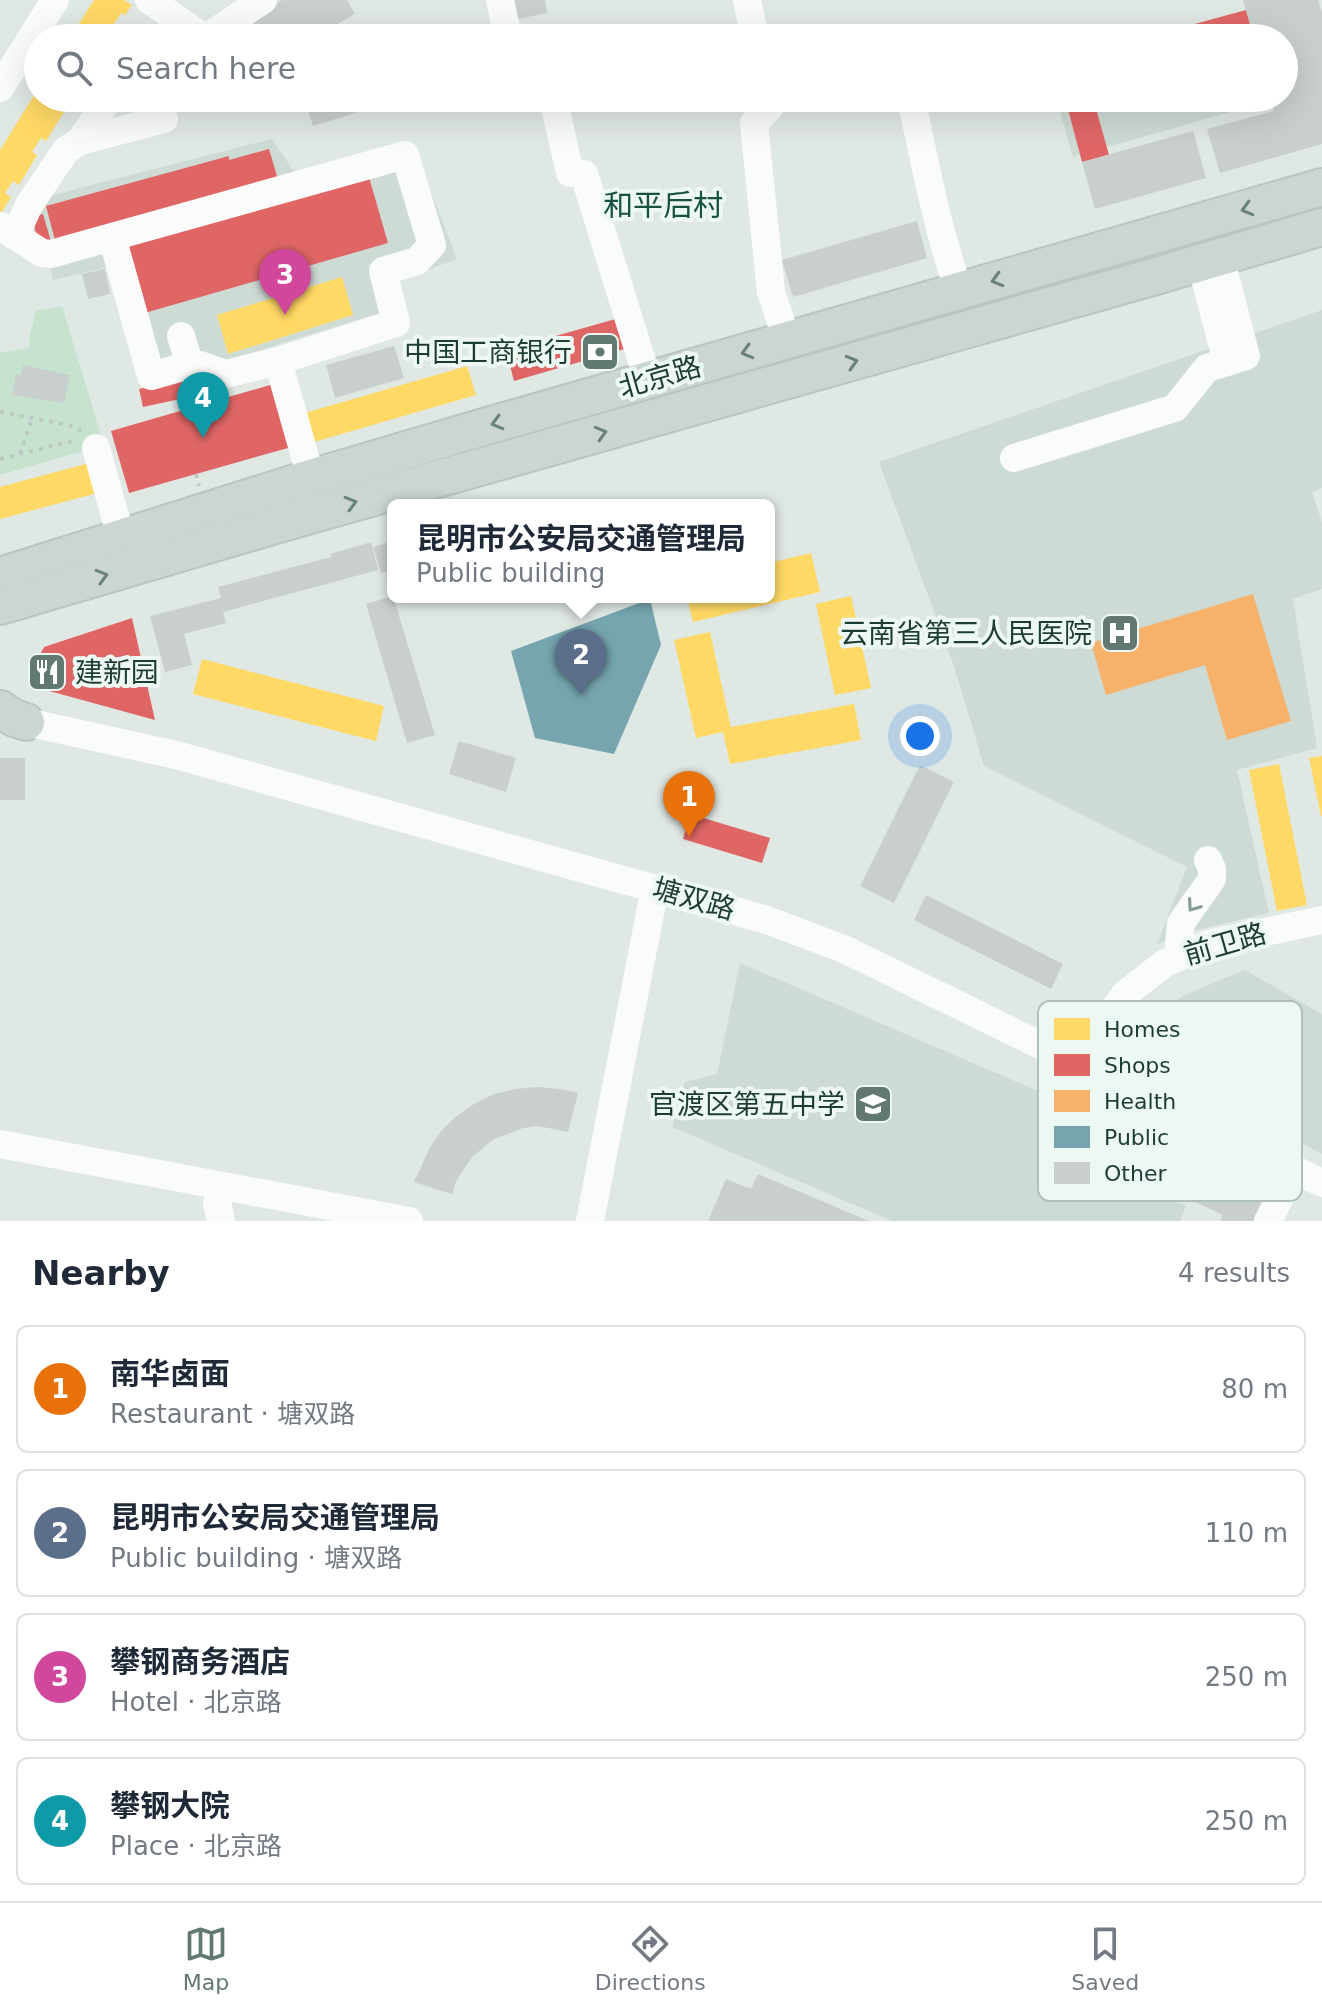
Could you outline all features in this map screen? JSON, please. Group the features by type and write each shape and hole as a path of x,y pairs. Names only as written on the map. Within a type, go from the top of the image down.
{"main road":[{"name":"北京路","path":"0,576 311,478 1322,187"},
{"name":"北京路","path":"0,606 1322,227"},
{"path":"0,626 22,608 50,592"}],"street":[{"path":"40,24 55,0"},
{"path":"149,0 185,24"},
{"path":"227,24 263,0"},
{"path":"500,0 505,24"},
{"path":"747,0 752,24"},
{"path":"0,88 24,50"},
{"path":"80,141 100,112"},
{"path":"556,112 570,173 584,174 648,381"},
{"path":"765,112 754,123 756,151 771,292 787,340"},
{"path":"914,112 938,219 959,291"},
{"path":"112,237 128,282 151,376 190,365 200,365 226,374 278,361 396,323 383,271 417,261 432,245 405,155 51,254 42,253 7,231 29,205 66,150 80,141 164,119"},
{"path":"1014,458 1175,408 1207,368 1237,359 1210,260"},
{"path":"181,336 190,365"},
{"path":"278,361 311,478"},
{"path":"93,442 121,537"},
{"name":"塘双路","path":"9,716 176,755 767,920 846,950 1038,1043"},
{"path":"1182,954 1179,945 1181,923 1212,879 1208,860"},
{"path":"590,1221 655,888"},
{"name":"前卫路","path":"1120,1001 1165,963 1182,954 1208,944 1322,920"},
{"path":"0,1144 409,1221"},
{"name":"塘双路","path":"1302,1173 1322,1183"},
{"path":"221,1186 217,1203 221,1221"},
{"path":"1268,1221 1278,1201"}],"path":[{"path":"0,412 69,425 93,442"},
{"path":"20,454 32,418"},
{"path":"0,459 93,442"}],"shaded area":[{"path":"1060,112 1230,112 1073,157"},
{"path":"272,139 297,176 414,148 457,259 395,282 402,306 144,386 108,267 53,280 50,266 18,242 41,198"},
{"name":"云南省第三人民医院","path":"1322,310 1322,488 1312,492 1322,522 1322,589 1293,599 1317,748 1237,770 1269,913 1192,931 1157,944 1187,867 984,766 954,666 879,462"},
{"name":"官渡区第五中学","path":"740,963 1038,1091 1038,1201 1174,1201 1186,1206 1180,1221 892,1221 672,1127 685,1082 717,1074"},
{"path":"1245,970 1299,1001 1175,1001"},
{"path":"1302,1003 1322,1014 1322,1154 1302,1143"}],"green space":[{"path":"62,306 104,445 0,475 0,353 29,348 36,311"}],"building: Homes":[{"path":"94,0 124,0 132,5 125,15 121,13 114,24 79,24"},
{"path":"24,111 64,112 46,141 41,138 32,152 37,155 19,185 13,181 5,193 11,197 0,215 0,150"},
{"path":"342,277 353,315 228,354 217,315"},
{"path":"467,366 476,395 307,444 298,415"},
{"path":"93,462 101,492 0,519 0,487"},
{"path":"811,553 820,592 775,603 775,562"},
{"path":"851,596 871,688 835,695 816,604"},
{"path":"688,603 773,603 693,622"},
{"path":"710,632 731,727 854,704 861,740 730,764 723,732 696,738 674,640"},
{"path":"202,659 384,706 376,741 193,694"},
{"path":"1322,756 1322,816 1321,816 1309,758"},
{"path":"1279,764 1307,905 1277,911 1249,770"}],"building: Shops":[{"path":"1246,10 1250,24 1195,24"},
{"path":"1069,112 1097,112 1109,155 1082,162"},
{"path":"269,149 279,183 56,244 46,206 229,156 229,160"},
{"path":"369,177 388,243 141,314 122,248"},
{"path":"43,214 52,245 40,249 32,217"},
{"path":"619,318 628,348 514,381 506,350"},
{"path":"190,378 194,396 143,407 139,389"},
{"path":"277,383 295,446 129,493 111,431"},
{"path":"132,618 155,720 42,689 35,664 44,647"},
{"path":"690,814 770,838 762,863 683,839"}],"building: Health":[{"path":"1253,594 1291,721 1227,740 1205,665 1106,695 1091,643"}],"building: Public":[{"path":"639,603 651,603 661,645 614,754 535,738 511,651"}],"building: Other":[{"path":"282,0 347,0 355,14 338,24 254,24 250,18"},
{"path":"509,0 545,0 547,13 513,20"},
{"path":"1243,0 1318,0 1322,13 1322,144 1220,173 1207,129 1270,112 1298,112 1298,24 1250,24"},
{"path":"308,112 358,112 313,126"},
{"path":"1193,131 1206,178 1095,209 1082,162"},
{"path":"917,221 927,258 793,297 782,260"},
{"path":"105,269 110,294 88,299 82,274"},
{"path":"394,346 404,378 335,398 326,365"},
{"path":"23,365 70,375 64,403 12,395 16,374 21,375"},
{"path":"371,542 378,570 223,612 226,623 184,634 192,665 165,672 150,616 221,598 218,587 331,557 330,554"},
{"path":"387,543 387,572 381,573 373,547"},
{"path":"387,598 387,603 395,603 435,735 407,743 366,604"},
{"path":"459,741 516,758 506,792 449,774"},
{"path":"0,758 25,758 25,800 0,800"},
{"path":"920,765 954,782 894,903 860,886"},
{"path":"926,895 1063,964 1051,989 914,920"},
{"path":"538,1087 578,1093 568,1132 538,1126 494,1139 472,1157 456,1181 452,1194 414,1182 430,1147 457,1116 494,1094"},
{"path":"758,1174 869,1221 708,1221 726,1179 751,1189"},
{"path":"1193,1201 1269,1201 1259,1221 1220,1221 1223,1215"}],"place":[{"name":"攀钢商务酒店","path":"285,315"},
{"name":"中国工商银行","path":"600,352"},
{"name":"攀钢大院","path":"203,438"},
{"name":"云南省第三人民医院","path":"1120,633"},
{"name":"建新园","path":"47,672"},
{"name":"昆明市公安局交通管理局","path":"581,695"},
{"name":"南华卤面","path":"689,837"},
{"name":"官渡区第五中学","path":"873,1104"}],"district":[{"name":"和平后村","path":"663,205"}]}
